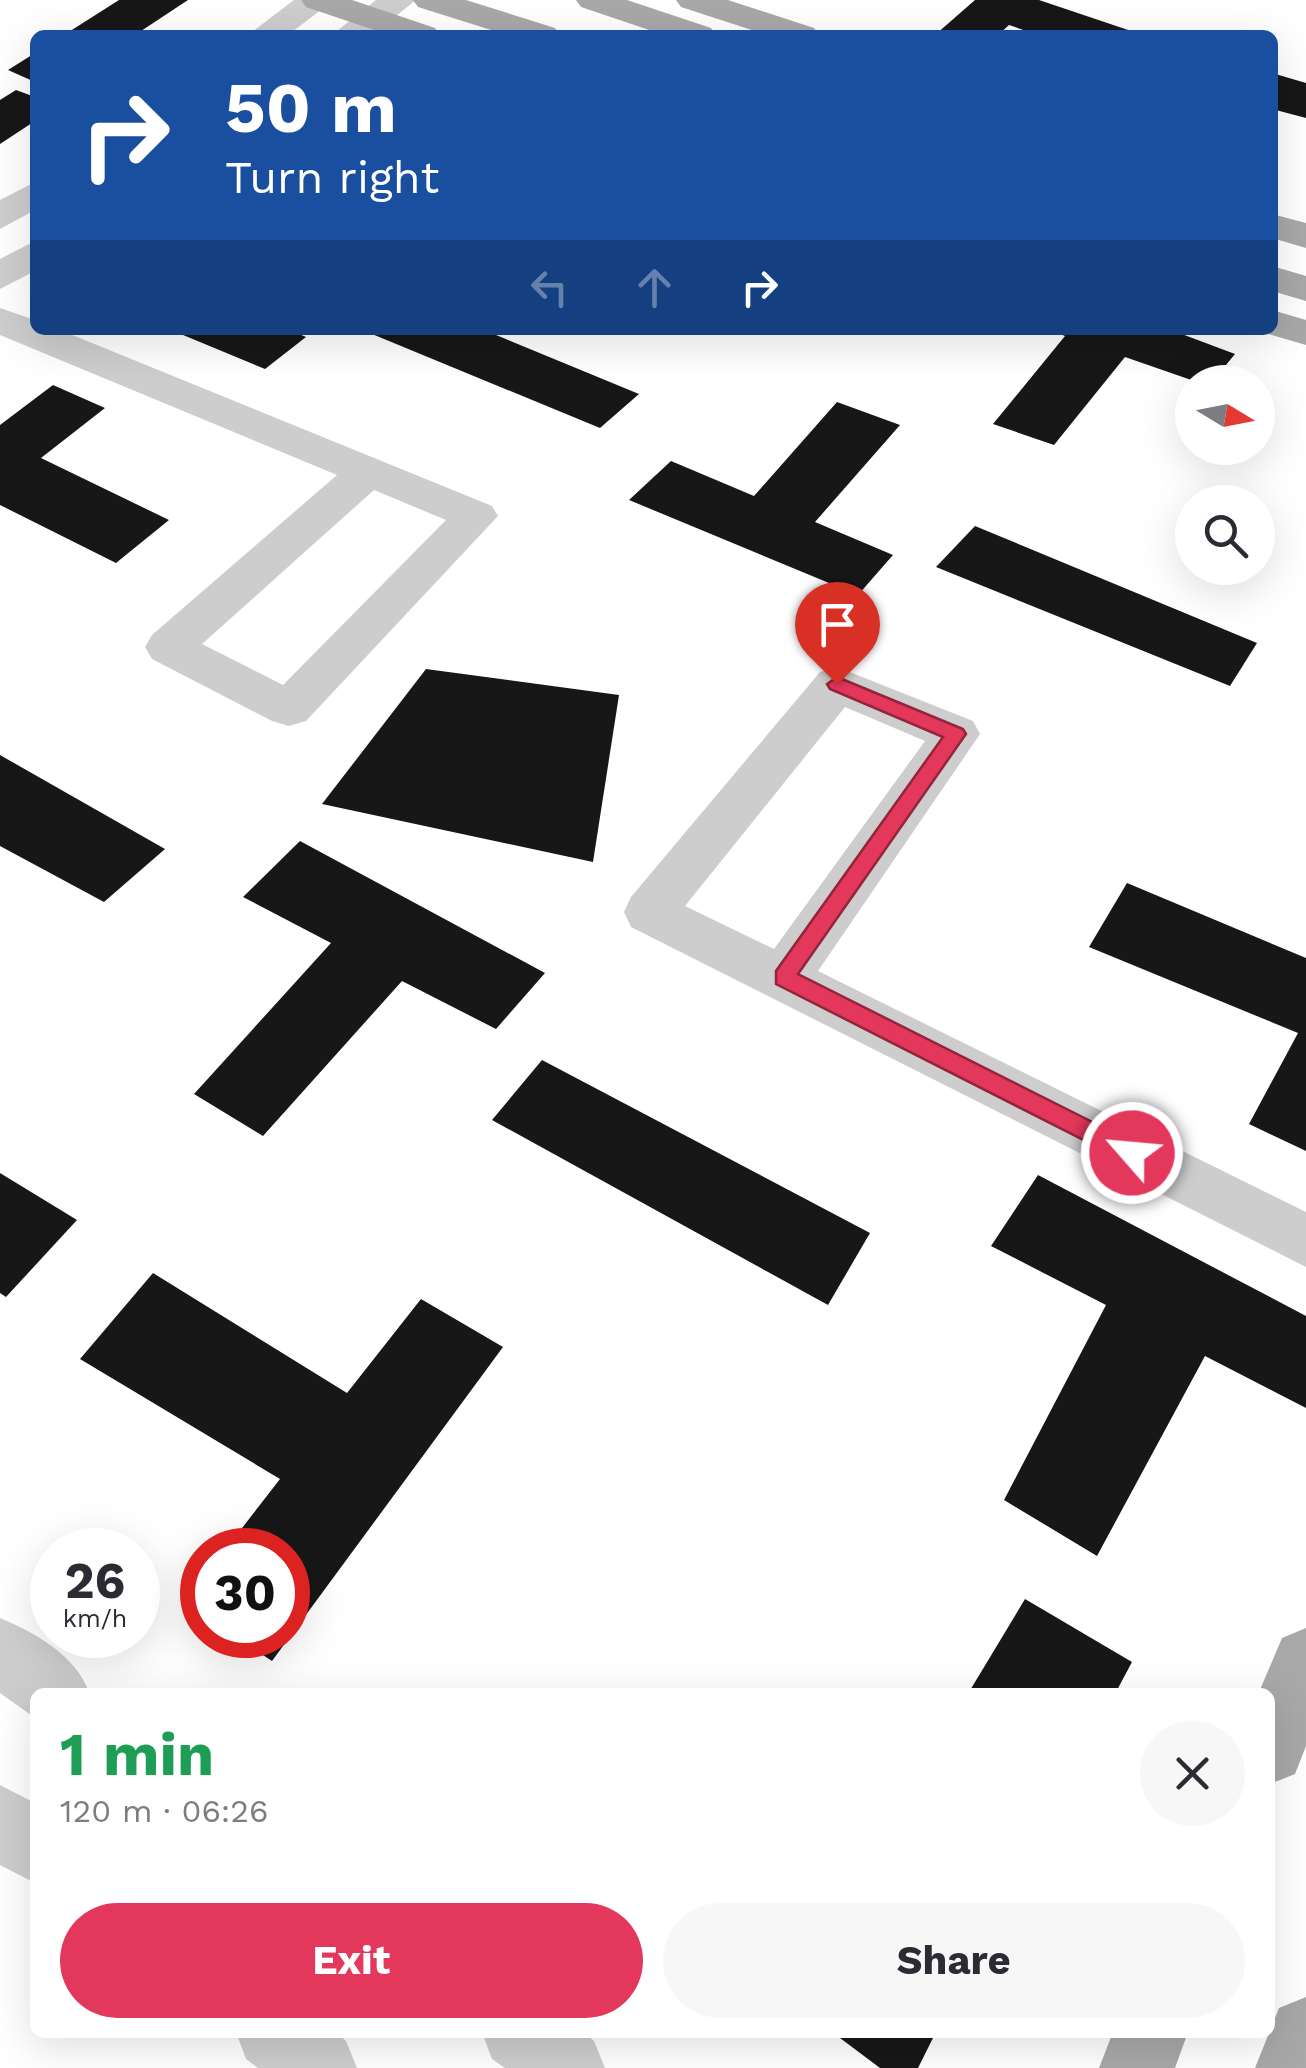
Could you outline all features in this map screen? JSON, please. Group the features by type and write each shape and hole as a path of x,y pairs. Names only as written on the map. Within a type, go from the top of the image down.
{"main road":[{"path":"317,0 409,30"},
{"path":"430,0 527,30"},
{"path":"593,0 683,30"},
{"path":"693,0 786,30"},
{"path":"1278,227 1306,236"},
{"path":"1278,280 1306,289"},
{"path":"1278,324 1306,333"},
{"path":"1275,1736 1306,1662"},
{"path":"1293,2068 1306,2034"},
{"path":"1137,2068 1150,2038"}],"street":[{"path":"272,30 317,0"},
{"path":"0,216 30,195"},
{"path":"0,277 30,256"},
{"path":"0,320 30,332"},
{"path":"36,335 476,516 289,709 168,647 368,472"},
{"path":"784,978 956,734 837,684 650,912 1306,1241"},
{"path":"0,1652 50,1688"},
{"path":"0,1820 30,1844"},
{"path":"282,2038 319,2068"},
{"path":"527,2038 568,2068"}],"building":[{"path":"119,0 188,0 143,30 72,30"},
{"path":"975,0 1039,0 1128,30 1024,30 1009,25 1004,30 941,30"},
{"path":"30,56 30,80 8,70"},
{"path":"1278,75 1306,83 1306,118 1278,111"},
{"path":"16,90 30,95 30,124 0,144 0,100"},
{"path":"183,335 306,337 265,369"},
{"path":"374,335 496,335 639,394 600,428"},
{"path":"1062,335 1184,335 1235,354 1226,365 1175,365 1175,374 1125,357 1054,445 993,424"},
{"path":"53,385 105,408 41,458 169,520 116,563 0,505 0,425"},
{"path":"837,402 900,425 815,522 893,555 858,595 629,500 671,461 754,496"},
{"path":"975,526 1257,643 1230,686 936,567"},
{"path":"426,669 619,695 593,862 322,804"},
{"path":"0,755 165,849 104,902 0,846"},
{"path":"300,841 545,973 496,1029 402,981 263,1136 194,1094 331,943 243,897"},
{"path":"1127,883 1306,958 1306,1151 1249,1124 1298,1033 1089,947"},
{"path":"542,1060 870,1233 828,1305 492,1120"},
{"path":"0,1173 77,1220 6,1297 0,1293"},
{"path":"1038,1175 1306,1316 1306,1408 1205,1356 1097,1556 1004,1500 1106,1305 991,1246"},
{"path":"153,1273 347,1393 421,1299 503,1347 310,1609 310,1528 242,1528 280,1479 80,1359"},
{"path":"1025,1599 1132,1662 1118,1688 971,1688"},
{"path":"840,2038 933,2038 918,2068 880,2068"}],"route":[{"path":"837,684 956,734 784,978 1132,1153"}]}
